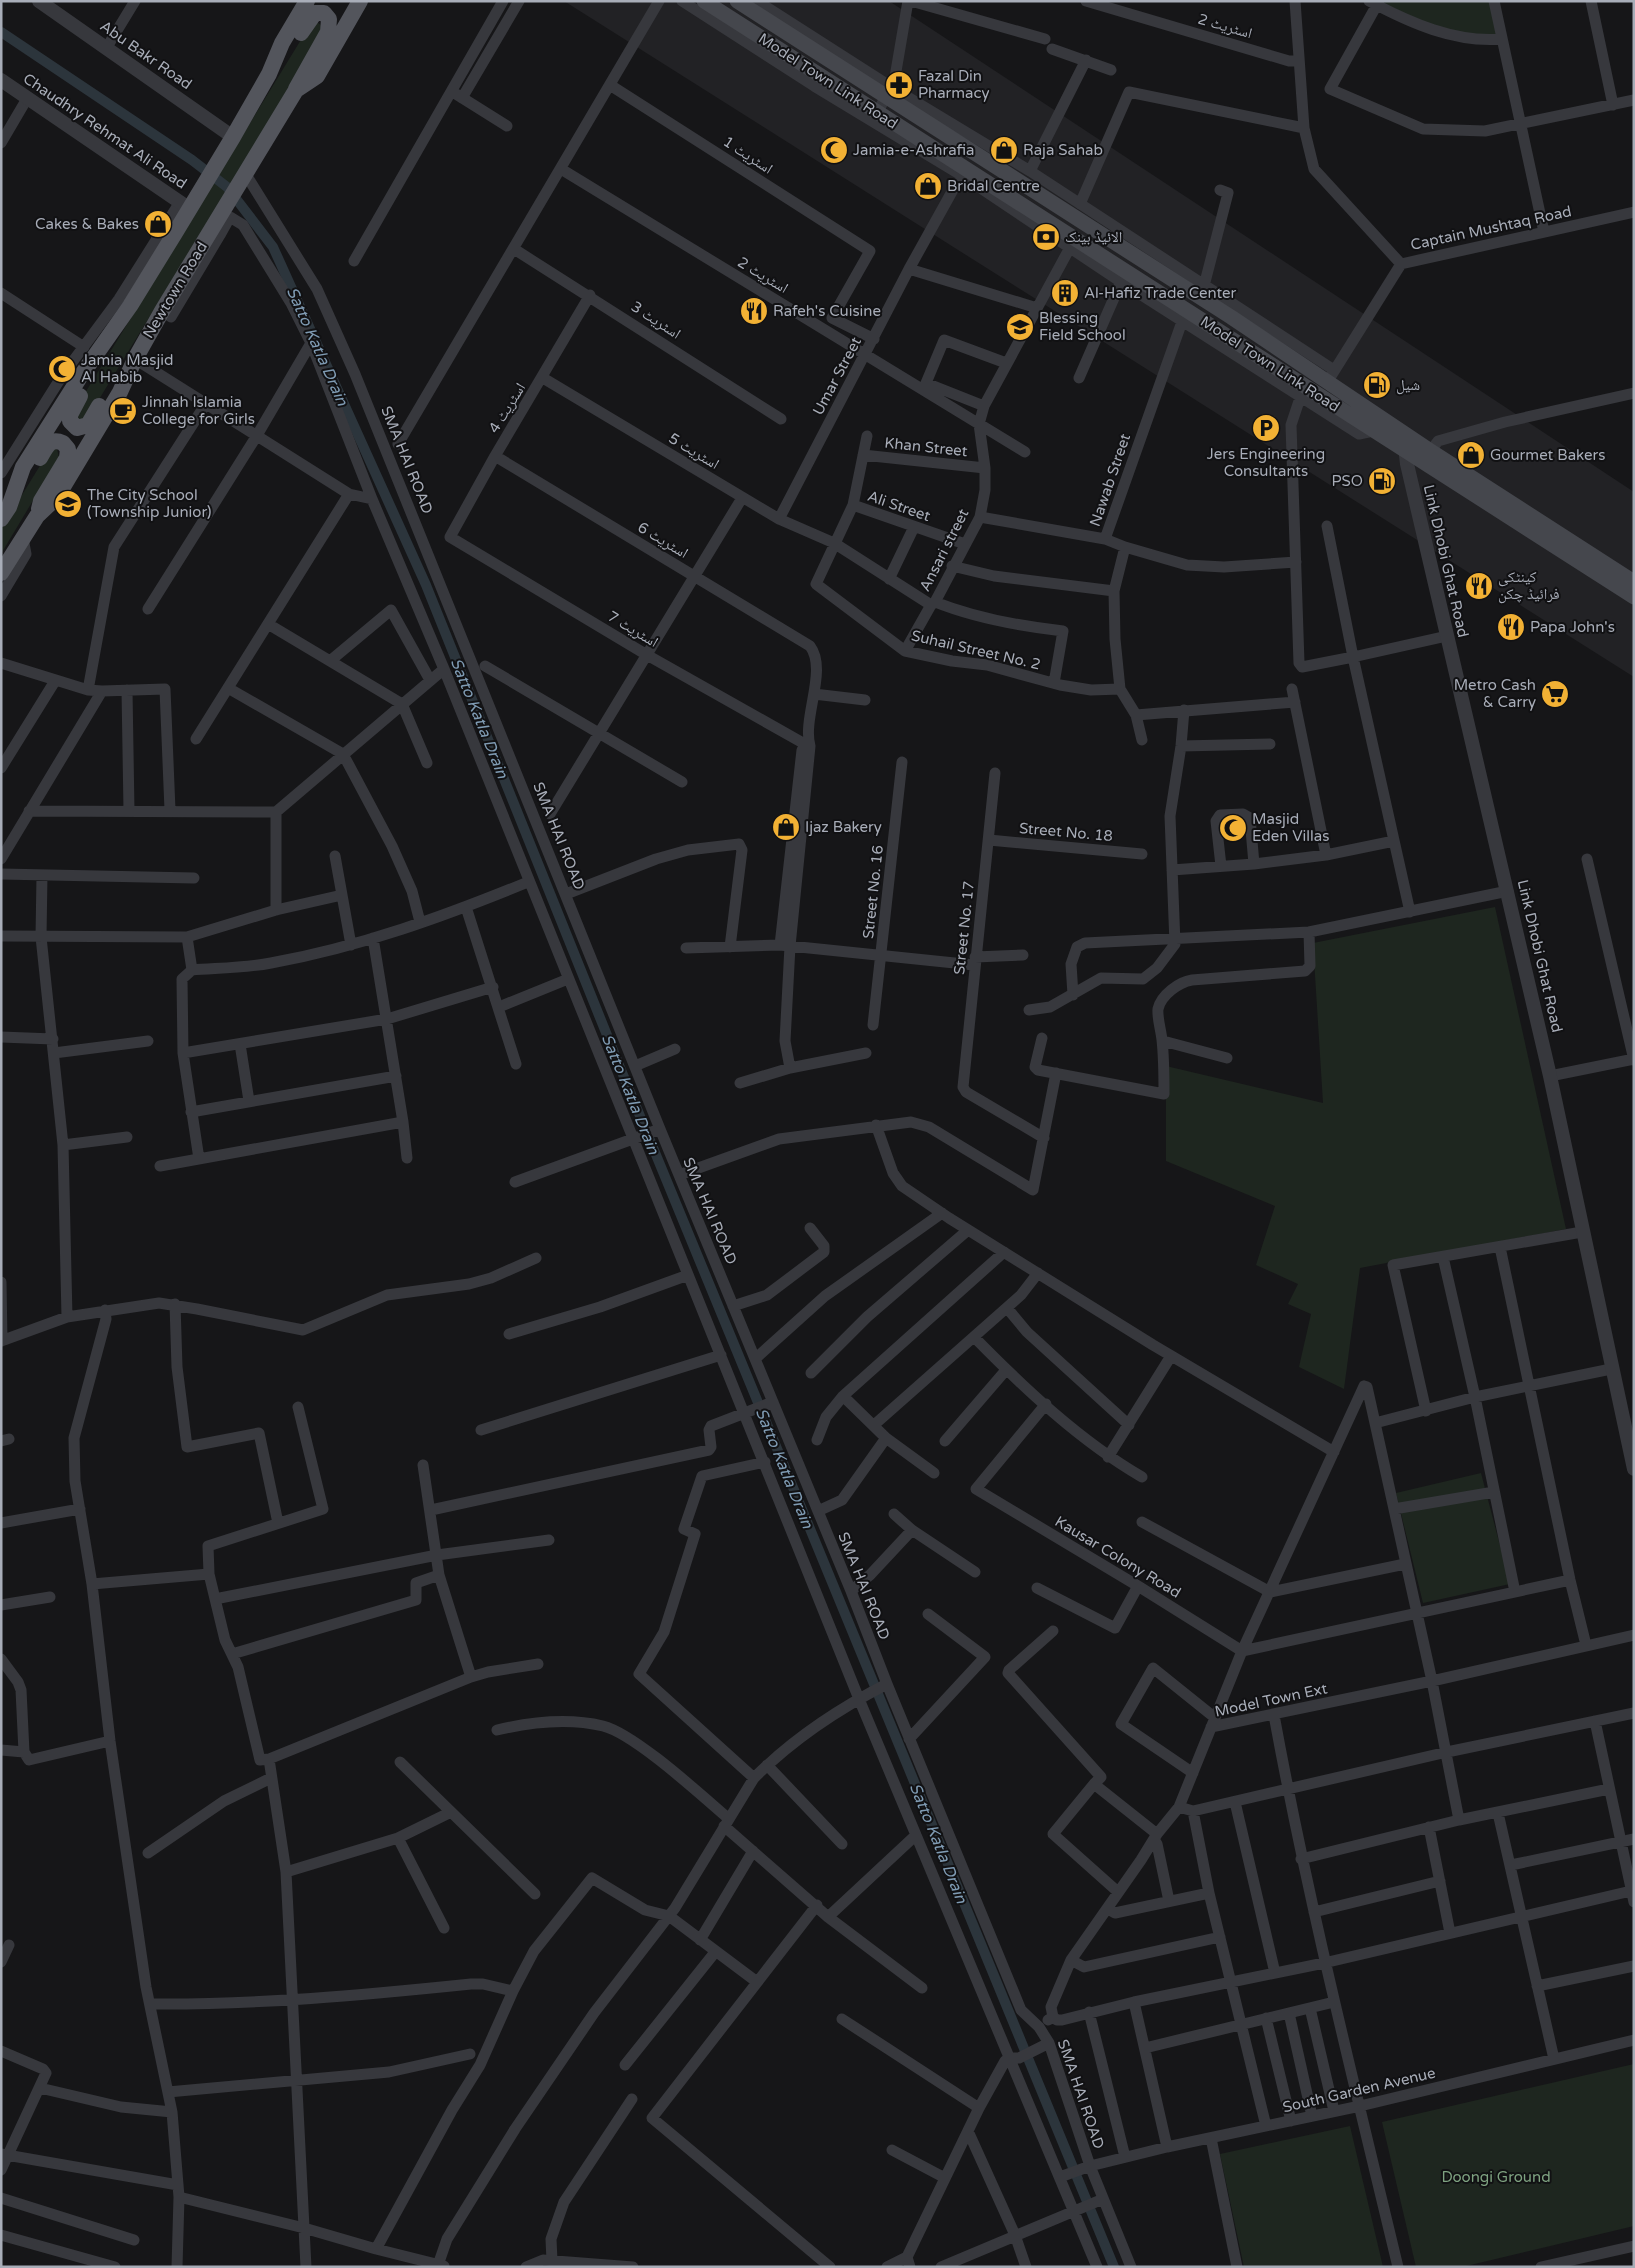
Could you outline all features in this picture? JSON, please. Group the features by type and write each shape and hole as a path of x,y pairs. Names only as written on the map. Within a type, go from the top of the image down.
{"main road":[{"path":"269,74 282,43 307,1"},
{"path":"296,90 317,76 360,1"},
{"name":"Model Town Link Road","path":"704,1 1302,392 1373,431 1411,446"},
{"name":"Model Town Link Road","path":"737,1 889,92 1331,375 1411,446 1634,597"},
{"name":"Newtown Road","path":"1,574 37,516 57,497 120,392 135,359 162,311 216,232 222,210 296,90 329,29 330,21 324,13 312,15 289,54 269,74 222,155 189,202 125,302 69,381 23,467 5,513"},
{"path":"90,352 89,379 70,415 70,421 77,428 88,425 109,388 135,359"},
{"path":"5,513 49,443 61,442 66,445 68,455 42,501 37,516"},
{"name":"Model Town Link Road","path":"1426,456 1634,582"}],"street":[{"path":"107,47 135,1"},
{"path":"354,261 503,1"},
{"path":"462,98 519,1"},
{"path":"398,444 658,1"},
{"path":"682,1 814,86 963,172"},
{"path":"757,1 889,92 1030,171 1204,286 1295,339 1331,375"},
{"path":"877,114 896,78 909,1 1045,39"},
{"name":"اسٹریٹ 2","path":"1086,1 1289,61 1299,61"},
{"path":"1295,1 1304,128 1314,169 1401,264"},
{"path":"1494,1 1544,232"},
{"path":"1591,1 1613,105"},
{"name":"Abu Bakr Road","path":"44,3 233,137"},
{"path":"1502,40 1483,41 1455,37 1409,21 1375,3 1330,89 1423,129 1485,131 1522,125 1634,100"},
{"path":"1052,48 1111,70"},
{"path":"1030,171 1086,60"},
{"name":"Chaudhry Rehmat Ali Road","path":"1,80 189,202"},
{"name":"اسٹریٹ 1","path":"610,85 870,251 832,318 874,339"},
{"path":"450,91 507,126"},
{"path":"1080,204 1128,92 1304,128"},
{"path":"1,144 28,97"},
{"name":"اسٹریٹ 2","path":"561,169 1025,452"},
{"name":"Umar Street","path":"779,519 866,355 909,269 963,172"},
{"name":"SMA HAI ROAD","path":"244,176 317,288 352,366 635,1066 657,1130 679,1176 755,1359 770,1403 851,1591 883,1687 909,1739 1021,2010 1039,2027 1049,2043 1086,2167 1130,2267"},
{"path":"1204,286 1228,193 1220,190"},
{"name":"Captain Mushtaq Road","path":"1331,375 1401,264 1634,212"},
{"path":"216,232 230,217 242,225 252,237 291,302 311,343 372,499 444,669 528,882 636,1138 688,1275 747,1412 765,1462 862,1697 916,1835 1015,2058 1097,2267"},
{"path":"1073,244 1120,282 1184,315"},
{"name":"Ansari street","path":"905,651 980,517 985,490 985,468 979,424 984,406 1073,244"},
{"name":"اسٹریٹ 3","path":"514,249 590,295 781,419"},
{"path":"909,269 1037,308"},
{"path":"1079,378 1120,282"},
{"path":"1,293 90,352"},
{"name":"اسٹریٹ 4","path":"450,537 495,456 543,378 590,295"},
{"name":"Nawab Street","path":"980,517 1105,539 1184,315"},
{"path":"984,406 926,383 944,340 1006,363"},
{"path":"148,609 256,437 311,343"},
{"path":"135,359 205,405 349,494 372,499"},
{"name":"اسٹریٹ 5","path":"543,378 742,498 779,519 834,544 933,604 962,613 1028,627 1063,630 1054,684"},
{"path":"1,473 69,381"},
{"path":"1302,392 1291,425 1299,664 1302,667 1447,636"},
{"path":"1426,456 1438,441 1495,425 1634,392"},
{"path":"88,690 114,547 205,405"},
{"path":"834,544 853,506 867,436"},
{"name":"Link Dhobi Ghat Road","path":"1411,446 1406,464 1550,1076 1611,1369 1634,1469"},
{"name":"Khan Street","path":"863,455 985,468"},
{"name":"اسٹریٹ 6","path":"495,456 810,646 816,659 814,694"},
{"path":"196,739 349,494"},
{"path":"550,814 742,498"},
{"name":"Ali Street","path":"853,506 965,544"},
{"path":"1327,526 1353,657 1410,912"},
{"path":"889,579 914,527"},
{"name":"اسٹریٹ 7","path":"450,537 647,655 805,741"},
{"path":"1,596 26,554 23,538"},
{"path":"1105,539 1125,547 1187,564 1224,567 1296,562"},
{"name":"Suhail Street No. 2","path":"834,544 816,584 905,651 952,661 988,665 1054,684 1091,690 1120,689"},
{"path":"1125,547 1114,591 1115,639 1120,689 1136,715 1142,740"},
{"path":"952,566 994,576 1114,591"},
{"path":"330,661 391,610 430,680"},
{"path":"268,624 402,704 427,763"},
{"path":"1,663 88,690 102,692 165,689 167,693 170,810"},
{"path":"485,666 682,782"},
{"path":"29,811 170,810 276,812 444,669"},
{"path":"1,768 55,681"},
{"path":"228,688 342,754 396,855 412,891 420,922"},
{"path":"1292,689 1326,855"},
{"path":"128,690 129,811"},
{"path":"1,859 102,692"},
{"path":"790,1068 785,1041 785,946 810,746 805,741 814,694 865,700"},
{"path":"1136,715 1295,702"},
{"path":"1029,1010 1050,1008 1102,978 1143,979 1157,968 1175,944 1170,816 1181,746 1184,710"},
{"path":"1181,746 1270,744"},
{"name":"Street No. 16","path":"874,1025 902,762"},
{"name":"Street No. 17","path":"995,773 963,1087 966,1092 1044,1138"},
{"path":"276,812 276,910"},
{"path":"1221,866 1216,822 1220,815 1243,814 1250,818 1254,864"},
{"name":"Street No. 18","path":"989,840 1142,854"},
{"path":"1172,870 1254,864 1326,855 1394,840"},
{"path":"566,894 656,859 688,850 739,844 742,850 730,947"},
{"path":"335,856 351,945"},
{"path":"1550,1076 1634,1059 1587,860"},
{"path":"1,874 194,878"},
{"path":"42,875 41,937 63,1145 67,1317"},
{"path":"199,1159 183,1053 182,979 192,970 270,963 351,945 466,907 528,882"},
{"path":"1073,995 1071,964 1077,947 1085,943 1308,932 1508,891"},
{"path":"1,936 187,937 276,910 342,895"},
{"path":"466,907 516,1064"},
{"path":"1042,1038 1035,1069 1164,1094 1162,1040 1158,1007 1170,992 1192,980 1309,970 1308,932"},
{"path":"187,937 192,970"},
{"path":"373,938 396,1076 407,1158"},
{"path":"686,948 785,946 881,956 975,961 1023,955"},
{"path":"499,1007 568,979"},
{"path":"183,1053 387,1019 493,987"},
{"path":"1,1037 53,1040"},
{"path":"1162,1040 1227,1058"},
{"path":"54,1053 148,1041"},
{"path":"240,1044 249,1101"},
{"path":"635,1066 675,1049"},
{"path":"740,1083 790,1068 866,1053"},
{"path":"679,1176 779,1140 876,1125 920,1123 1034,1190 1056,1073"},
{"path":"191,1112 396,1076"},
{"path":"160,1166 403,1122"},
{"path":"876,1125 893,1173 902,1186 968,1230 1171,1356 1334,1452"},
{"path":"515,1182 657,1130"},
{"path":"63,1145 127,1137"},
{"path":"755,1359 826,1296 942,1212"},
{"path":"733,1306 767,1295 824,1252 824,1246 810,1228"},
{"path":"811,1373 867,1317 968,1230"},
{"path":"1426,1411 1393,1266 1582,1232"},
{"path":"1500,1247 1570,1580 1586,1645"},
{"path":"817,1440 826,1417 843,1396 1004,1252"},
{"path":"1443,1257 1475,1397 1515,1592"},
{"path":"1,1282 2,1341 67,1317 159,1303 175,1304 303,1330 386,1295 469,1284 491,1278 536,1258"},
{"path":"874,1425 1007,1308 1021,1295 1038,1273"},
{"path":"509,1334 600,1307 688,1275"},
{"path":"175,1304 177,1367 187,1447 259,1433 278,1523"},
{"path":"1007,1308 1026,1332 1129,1425"},
{"path":"105,1310 106,1319 74,1438 75,1481 92,1584 110,1741 150,2004 172,2112 178,2191 177,2267"},
{"path":"974,1337 1006,1370 1108,1457 1142,1477"},
{"path":"481,1430 721,1355"},
{"path":"1108,1457 1171,1356"},
{"path":"1375,1423 1475,1397 1611,1369"},
{"path":"945,1441 1006,1370"},
{"path":"1193,1773 1121,1724 1154,1668 1213,1722 1242,1651 1364,1386 1366,1387 1375,1423 1432,1681 1459,1820"},
{"path":"843,1396 886,1438 934,1473"},
{"path":"431,1510 702,1452 711,1447 710,1426 770,1403"},
{"name":"Kausar Colony Road","path":"1046,1404 976,1489 1242,1651"},
{"path":"298,1407 323,1509 208,1546 209,1574 215,1599 225,1640 238,1667 260,1760 269,1759 488,1672 538,1664"},
{"path":"818,1511 842,1500 886,1438"},
{"path":"754,1778 639,1674 664,1632 690,1553 695,1534 684,1529 702,1476 765,1462"},
{"path":"423,1465 439,1575 471,1678"},
{"path":"1394,1509 1494,1492"},
{"path":"1,1523 80,1509"},
{"path":"894,1514 912,1530 975,1572"},
{"path":"1142,1522 1270,1592 1405,1564"},
{"path":"851,1591 870,1575 912,1530"},
{"path":"215,1599 437,1555 549,1540"},
{"path":"92,1584 209,1574"},
{"path":"232,1654 416,1600 416,1583 439,1575"},
{"path":"1242,1651 1570,1580"},
{"path":"1038,1588 1116,1628 1138,1586"},
{"path":"1,1605 50,1597"},
{"path":"909,1739 985,1658 928,1614"},
{"path":"1053,1631 1009,1670 1008,1673 1101,1777 1053,1834 1118,1892"},
{"name":"Model Town Ext","path":"1053,2017 1051,2007 1071,1960 1108,1909 1155,1836 1179,1806 1213,1722 1274,1716 1634,1635"},
{"path":"1,1659 18,1682 21,1690 24,1752 26,1758 32,1760 110,1741"},
{"path":"5,2155 178,2191 376,2250 442,2266 447,2239 515,2129 594,2013 669,1916 754,1778 767,1765 862,1697 883,1687"},
{"path":"1179,1806 1193,1811 1447,1752 1634,1713"},
{"path":"1274,1716 1301,1859 1324,1962 1398,2267"},
{"path":"1039,2027 1053,2017 1057,2020 1062,2020 1089,2012 1275,1973 1521,1916 1633,1896 1595,1721"},
{"path":"498,1730 522,1724 558,1722 604,1726 627,1738 662,1764 727,1822 753,1851 828,1916 922,1988"},
{"path":"1,1750 24,1752"},
{"path":"269,1759 286,1872 306,2267"},
{"path":"400,1762 535,1894"},
{"path":"767,1765 842,1844"},
{"path":"148,1853 224,1801 271,1778"},
{"path":"1094,1784 1155,1836 1169,1901"},
{"path":"1301,1859 1459,1820 1609,1788"},
{"path":"1235,1802 1275,1973"},
{"path":"1193,1811 1220,1937 1266,2126"},
{"path":"286,1872 398,1838 451,1812"},
{"path":"1498,1813 1554,2060"},
{"path":"1429,1827 1450,1933"},
{"path":"828,1916 916,1835"},
{"path":"398,1838 444,1928"},
{"path":"1511,1865 1634,1839"},
{"path":"700,1940 753,1851"},
{"path":"376,2250 452,2110 480,2065 513,1990 534,1951 592,1878 645,1910 669,1916 757,1982"},
{"path":"1314,1912 1440,1881"},
{"path":"1108,1909 1116,1914 1210,1893"},
{"path":"817,1905 652,2118 830,2267"},
{"path":"1071,1960 1084,1966 1220,1937"},
{"path":"1,1962 9,1945"},
{"path":"625,2065 716,1952"},
{"path":"1537,1986 1634,1966"},
{"path":"150,2004 222,2005 292,2001 471,1984 483,1984 513,1990"},
{"path":"1134,2002 1166,2146"},
{"path":"1145,2048 1334,2002"},
{"path":"1310,2008 1334,2111"},
{"path":"1089,2012 1125,2156"},
{"path":"1289,2013 1312,2116"},
{"path":"1266,2018 1290,2121"},
{"path":"842,2019 980,2108"},
{"name":"South Garden Avenue","path":"1062,2177 1086,2167 1166,2146 1360,2106 1634,2040"},
{"path":"887,2267 909,2262 945,2178 1005,2061 1036,2050 1049,2043"},
{"path":"1,2051 44,2069 46,2073 5,2155 1,2170"},
{"path":"168,2092 296,2082 388,2072 470,2054"},
{"path":"40,2088 121,2107 172,2112"},
{"path":"552,2261 550,2238 564,2202 632,2099"},
{"path":"968,2131 1015,2235 1026,2267"},
{"path":"1211,2138 1237,2267"},
{"path":"892,2150 945,2178"},
{"path":"1,2198 134,2240"},
{"path":"941,2267 1100,2200"},
{"path":"1,2235 116,2267"},
{"path":"1541,2267 1567,2264 1634,2246"},
{"path":"526,2267 537,2261 633,2267"}],"shaded area":[{"path":"564,1 889,1 1634,492 1634,677"}],"green space":[{"path":"1379,1 1494,1 1502,39 1455,37"},
{"path":"317,22 323,27 287,92 87,419 79,422 74,411 310,25"},
{"path":"57,449 59,457 1,554 1,529 49,451"},
{"path":"1495,907 1566,1229 1360,1268 1344,1389 1299,1367 1311,1314 1288,1304 1298,1284 1256,1265 1275,1206 1166,1161 1166,1066 1323,1103 1313,943"},
{"path":"1481,1473 1510,1584 1423,1603 1396,1493"},
{"name":"Doongi Ground","path":"1634,2064 1634,2226 1462,2267 1416,2267 1382,2122"},
{"path":"1350,2126 1383,2267 1244,2267 1220,2154"}],"waterway":[{"name":"Satto Katla Drain","path":"1,32 192,160 227,187 273,247 426,585 619,1065 1114,2267"}],"place":[{"name":"Fazal Din Pharmacy","path":"899,85"},
{"name":"Jamia-e-Ashrafia","path":"834,150"},
{"name":"Raja Sahab","path":"1004,150"},
{"name":"Bridal Centre","path":"928,186"},
{"name":"Cakes & Bakes","path":"158,224"},
{"name":"الائیڈ بینک","path":"1046,237"},
{"name":"Al-Hafiz Trade Center","path":"1065,293"},
{"name":"Rafeh's Cuisine","path":"754,311"},
{"name":"Blessing Field School","path":"1020,327"},
{"name":"Jamia Masjid Al Habib","path":"62,369"},
{"name":"شیل","path":"1377,385"},
{"name":"Jinnah Islamia College for Girls","path":"123,411"},
{"name":"Jers Engineering Consultants","path":"1266,428"},
{"name":"Gourmet Bakers","path":"1471,455"},
{"name":"PSO","path":"1382,481"},
{"name":"The City School (Township Junior)","path":"68,504"},
{"name":"کینٹکی فرائیڈ چکن","path":"1479,586"},
{"name":"Papa John's","path":"1511,627"},
{"name":"Metro Cash & Carry","path":"1555,694"},
{"name":"Ijaz Bakery","path":"786,827"},
{"name":"Masjid Eden Villas","path":"1233,828"}]}
